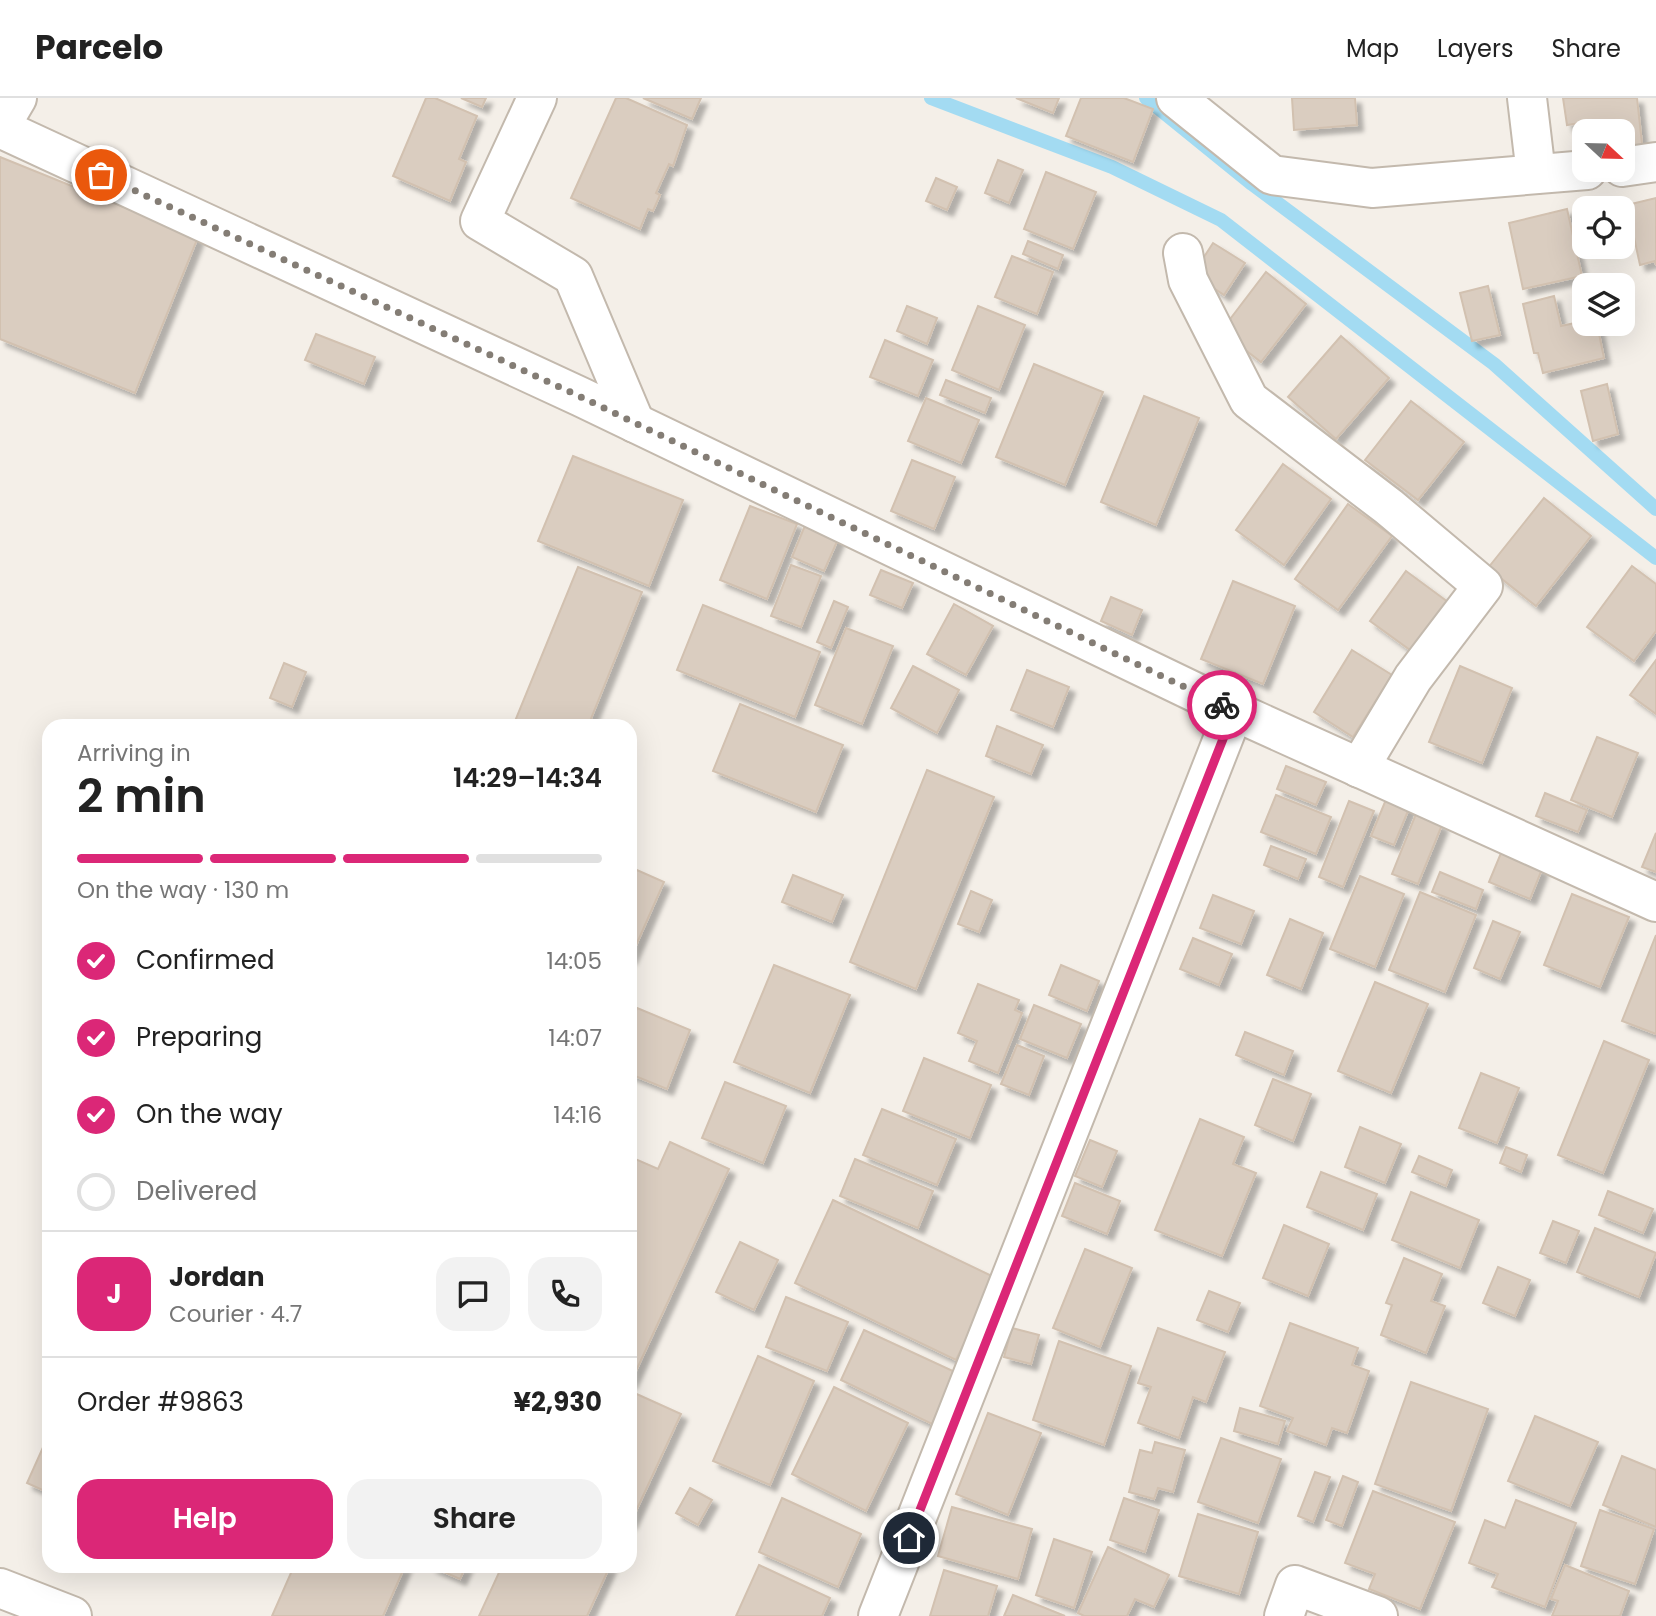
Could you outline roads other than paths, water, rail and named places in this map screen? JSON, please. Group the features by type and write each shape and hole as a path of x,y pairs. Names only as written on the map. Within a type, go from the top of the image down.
{"street":[{"path":"17,98 0,128 635,423 1234,711 1656,902"},
{"path":"537,98 480,221 573,276 635,423"},
{"path":"1176,98 1272,175 1372,188 1572,171"},
{"path":"1527,98 1536,174"},
{"path":"1635,165 1656,162"},
{"path":"1183,253 1188,280 1249,400 1389,507 1483,586 1413,678 1359,768"},
{"path":"878,1616 1234,711"},
{"path":"1284,1616 1294,1585 1378,1616"},
{"path":"0,1588 72,1616"}],"waterway":[{"path":"931,98 1112,167 1221,220 1656,558"},
{"path":"1146,98 1252,184 1494,364 1656,509"}]}
